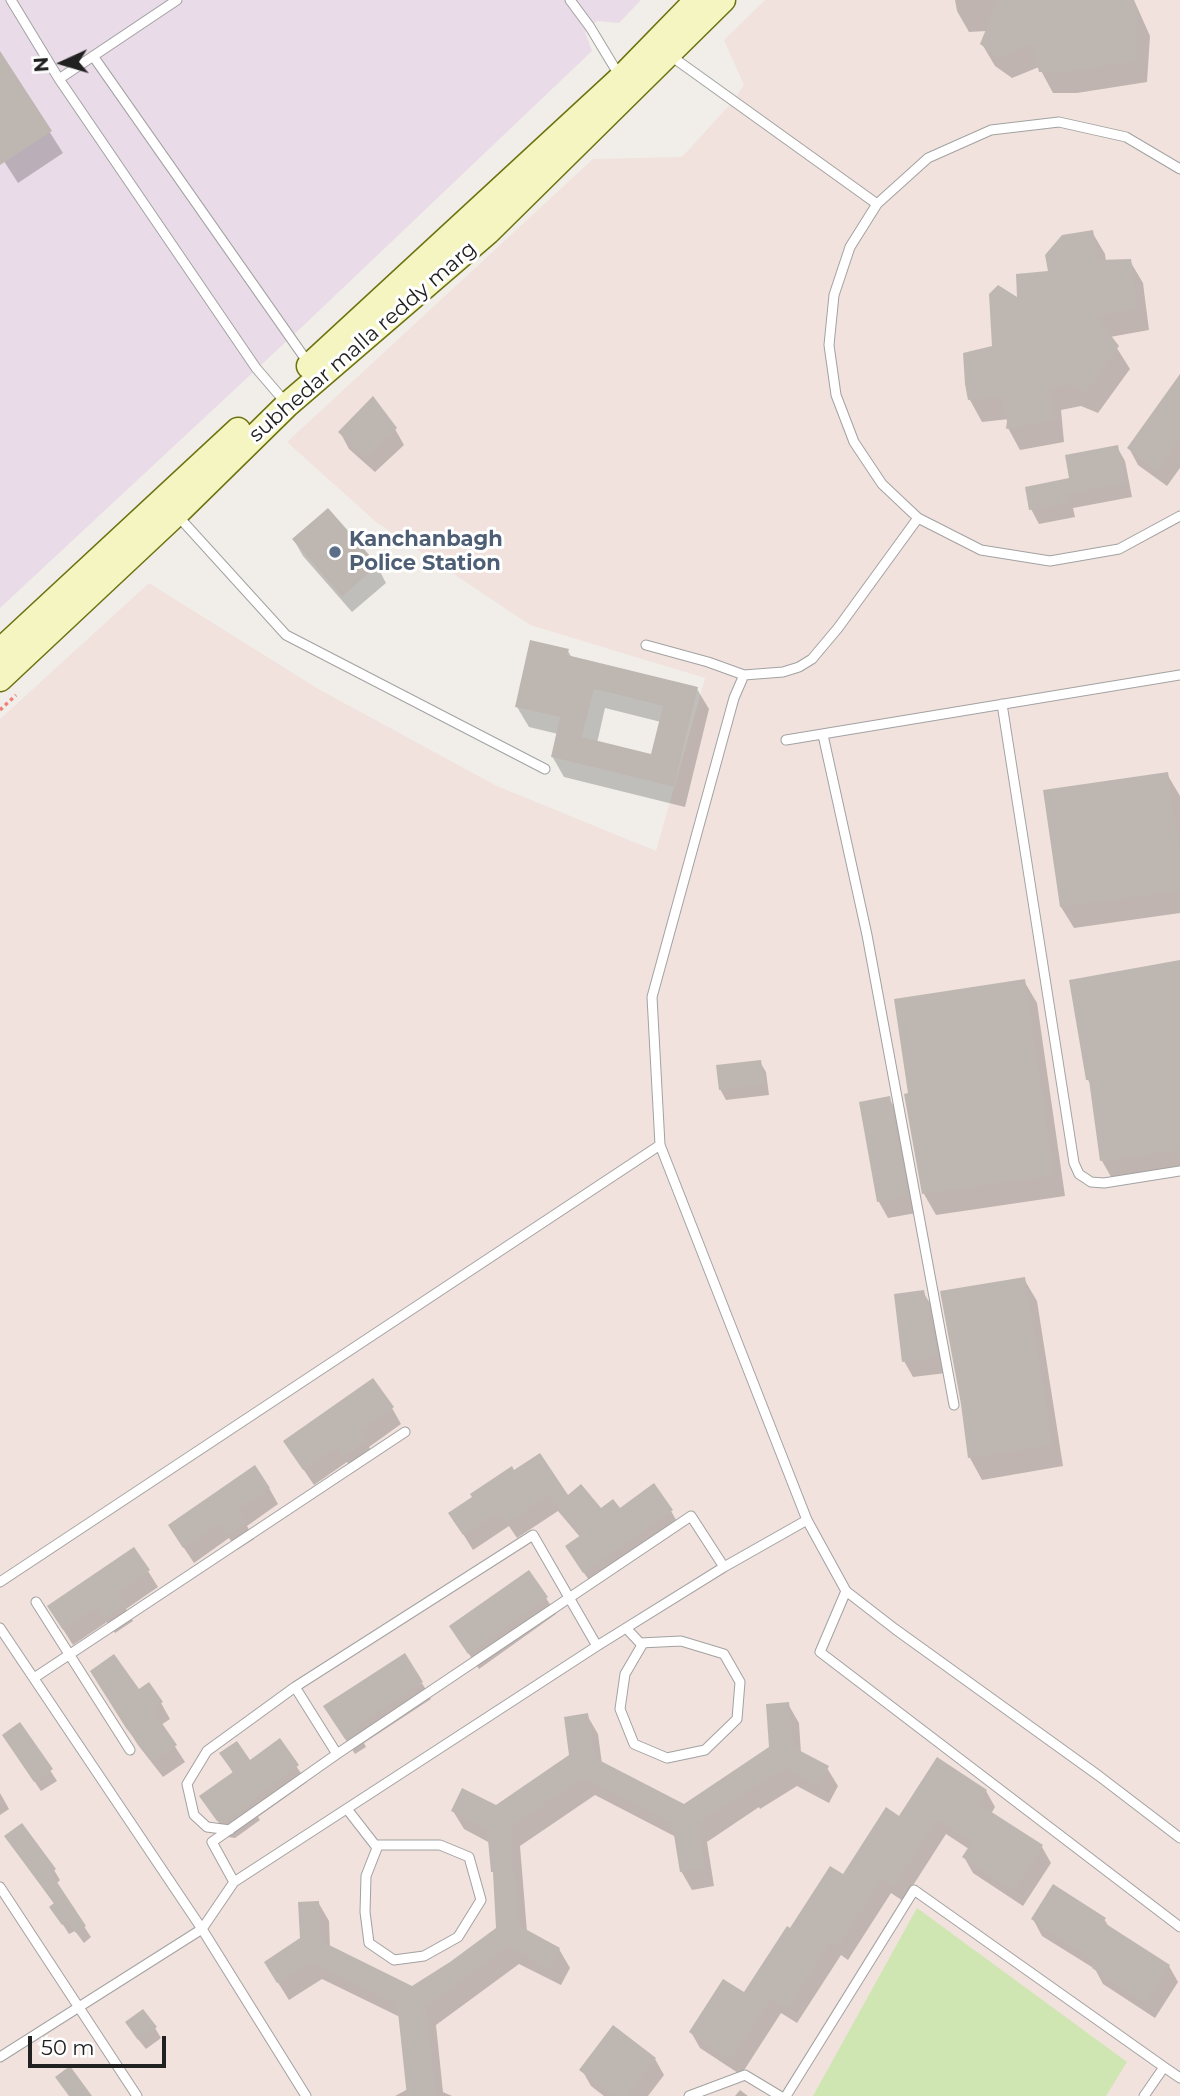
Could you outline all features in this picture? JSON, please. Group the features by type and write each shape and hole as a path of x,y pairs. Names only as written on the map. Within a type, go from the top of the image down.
{"main road":[{"name":"subhedar malla reddy marg","path":"0,651 314,371 625,84 697,0"},
{"name":"subhedar malla reddy marg","path":"625,84 669,54 723,0"},
{"name":"subhedar malla reddy marg","path":"0,679 176,514 282,399"}],"lane":[{"path":"11,0 59,79 248,356 282,399"},
{"path":"59,79 177,0"},
{"path":"570,0 625,84"},
{"path":"669,54 877,204"},
{"path":"93,56 314,371"},
{"path":"1180,169 1126,137 1059,122 991,130 928,158 877,204 850,247 834,295 829,345 836,395 854,442 882,484 918,518 981,550 1050,561 1119,549 1180,516"},
{"path":"176,514 286,635 545,769"},
{"path":"646,645 744,675 783,672 812,659 918,518"},
{"path":"744,675 734,698 652,997 660,1145 807,1520 846,1591 1180,1838"},
{"path":"786,740 1180,675"},
{"path":"1002,705 1074,1163 1079,1174 1091,1182 1104,1183 1180,1171"},
{"path":"823,735 867,936 954,1405"},
{"path":"0,1582 660,1145"},
{"path":"34,1678 405,1432"},
{"path":"234,1882 212,1842 337,1754 570,1600 691,1516 724,1567"},
{"path":"0,2057 202,1929 234,1882 597,1646 724,1567 807,1520"},
{"path":"230,1830 207,1827 194,1815 187,1784 207,1751 295,1687 533,1535 597,1646"},
{"path":"846,1591 820,1652 1180,1927"},
{"path":"36,1602 130,1749"},
{"path":"0,1628 202,1929 306,2096"},
{"path":"626,1628 640,1643 642,1645 625,1674 620,1709 634,1744 667,1758 705,1750 737,1719 740,1682 724,1654 681,1642 640,1643"},
{"path":"295,1687 337,1754"},
{"path":"347,1809 377,1848 366,1876 365,1912 369,1943 394,1960 424,1956 458,1937 481,1900 469,1857 439,1845 375,1845"},
{"path":"0,1887 137,2096"},
{"path":"786,2096 914,1890 1180,2078"},
{"path":"1144,2096 1164,2067"},
{"path":"689,2096 745,2075 780,2096"}],"shaded area":[{"path":"0,0 641,0 619,23 597,21 585,32 592,51 304,325 0,608"},
{"path":"765,0 1180,0 1180,2096 0,2096 0,719 149,583 320,690 497,786 656,851 705,678 530,625 376,522 287,442 593,159 682,157 733,101 744,85 724,40"}],"green space":[{"path":"917,1908 1127,2062 1106,2096 813,2096"}],"building":[{"path":"998,0 1133,0 1138,13 1136,61 1064,72 1039,72 1032,43 999,57 980,44"},
{"path":"0,51 52,131 0,165"},
{"path":"1093,230 1098,260 1131,259 1138,308 1096,316 1119,346 1086,392 1067,384 1050,388 1053,420 1006,429 1007,421 1001,397 968,400 963,353 992,346 989,294 998,285 1017,297 1016,274 1048,271 1045,255 1062,235"},
{"path":"1180,374 1180,439 1158,471 1127,448"},
{"path":"373,396 397,428 365,457 338,432"},
{"path":"1118,445 1125,483 1066,494 1068,503 1029,510 1025,487 1069,478 1065,455"},
{"name":"Kanchanbagh Police Station","path":"328,508 378,565 342,597 292,539"},
{"path":"530,640 569,649 567,655 698,687 674,787 551,757 560,717 515,707","holes":["594,689 663,706 651,754 582,737"]},
{"path":"1168,772 1180,853 1180,890 1060,907 1043,790"},
{"path":"1180,960 1180,1150 1100,1161 1089,1080 1086,1080 1069,980"},
{"path":"1025,979 1054,1175 922,1194 904,1094 908,1093 894,999"},
{"path":"761,1060 764,1084 719,1090 716,1065"},
{"path":"890,1096 908,1197 877,1202 859,1102"},
{"path":"1025,1277 1052,1445 968,1458 940,1291"},
{"path":"924,1290 938,1357 902,1362 894,1294"},
{"path":"373,1378 394,1407 360,1431 367,1440 343,1457 337,1447 303,1470 283,1441"},
{"path":"540,1453 568,1495 581,1484 601,1508 613,1499 620,1508 654,1483 673,1510 583,1573 565,1546 581,1535 548,1496 507,1523 499,1512 463,1535 448,1513 472,1497 470,1494 512,1466 514,1470"},
{"path":"255,1465 270,1488 238,1510 246,1522 227,1535 219,1523 183,1548 168,1525"},
{"path":"134,1547 150,1570 118,1592 125,1604 104,1618 96,1607 63,1630 47,1606"},
{"path":"529,1570 548,1597 468,1654 449,1626"},
{"path":"405,1653 423,1682 356,1726 359,1731 345,1739 323,1706"},
{"path":"114,1654 139,1689 149,1682 163,1702 152,1709 177,1745 153,1762 126,1728 90,1671"},
{"path":"789,1702 793,1747 829,1766 818,1786 786,1768 698,1823 705,1868 680,1872 672,1823 584,1777 510,1827 518,1925 560,1948 550,1968 508,1946 426,2006 436,2096 407,2096 397,2003 311,1961 277,1983 264,1962 300,1938 298,1902 319,1901 321,1941 412,1986 496,1928 487,1829 451,1811 462,1788 496,1805 569,1755 564,1717 588,1713 595,1758 684,1804 769,1747 766,1704"},
{"path":"20,1722 53,1769 34,1782 2,1735"},
{"path":"280,1738 299,1765 226,1822 217,1821 199,1796 233,1772 219,1753 237,1741 250,1760"},
{"path":"937,1757 987,1790 979,1804 1043,1845 1014,1891 962,1857 972,1842 937,1819 894,1886 882,1878 839,1945 831,1940 788,2008 771,1998 731,2060 689,2032 723,1979 744,1992 830,1866 843,1874 886,1807 899,1816"},
{"path":"22,1823 56,1869 51,1873 86,1926 76,1933 67,1921 62,1925 49,1907 54,1903 4,1836"},
{"path":"1053,1884 1106,1918 1103,1922 1170,1965 1145,2003 1092,1968 1096,1962 1031,1919"},
{"path":"143,2009 157,2027 138,2040 125,2022"},
{"path":"613,2025 656,2058 627,2096 614,2096 579,2070"},
{"path":"70,2066 92,2096 69,2096 55,2077"}],"place":[{"name":"Kanchanbagh Police Station","path":"335,552"}]}
